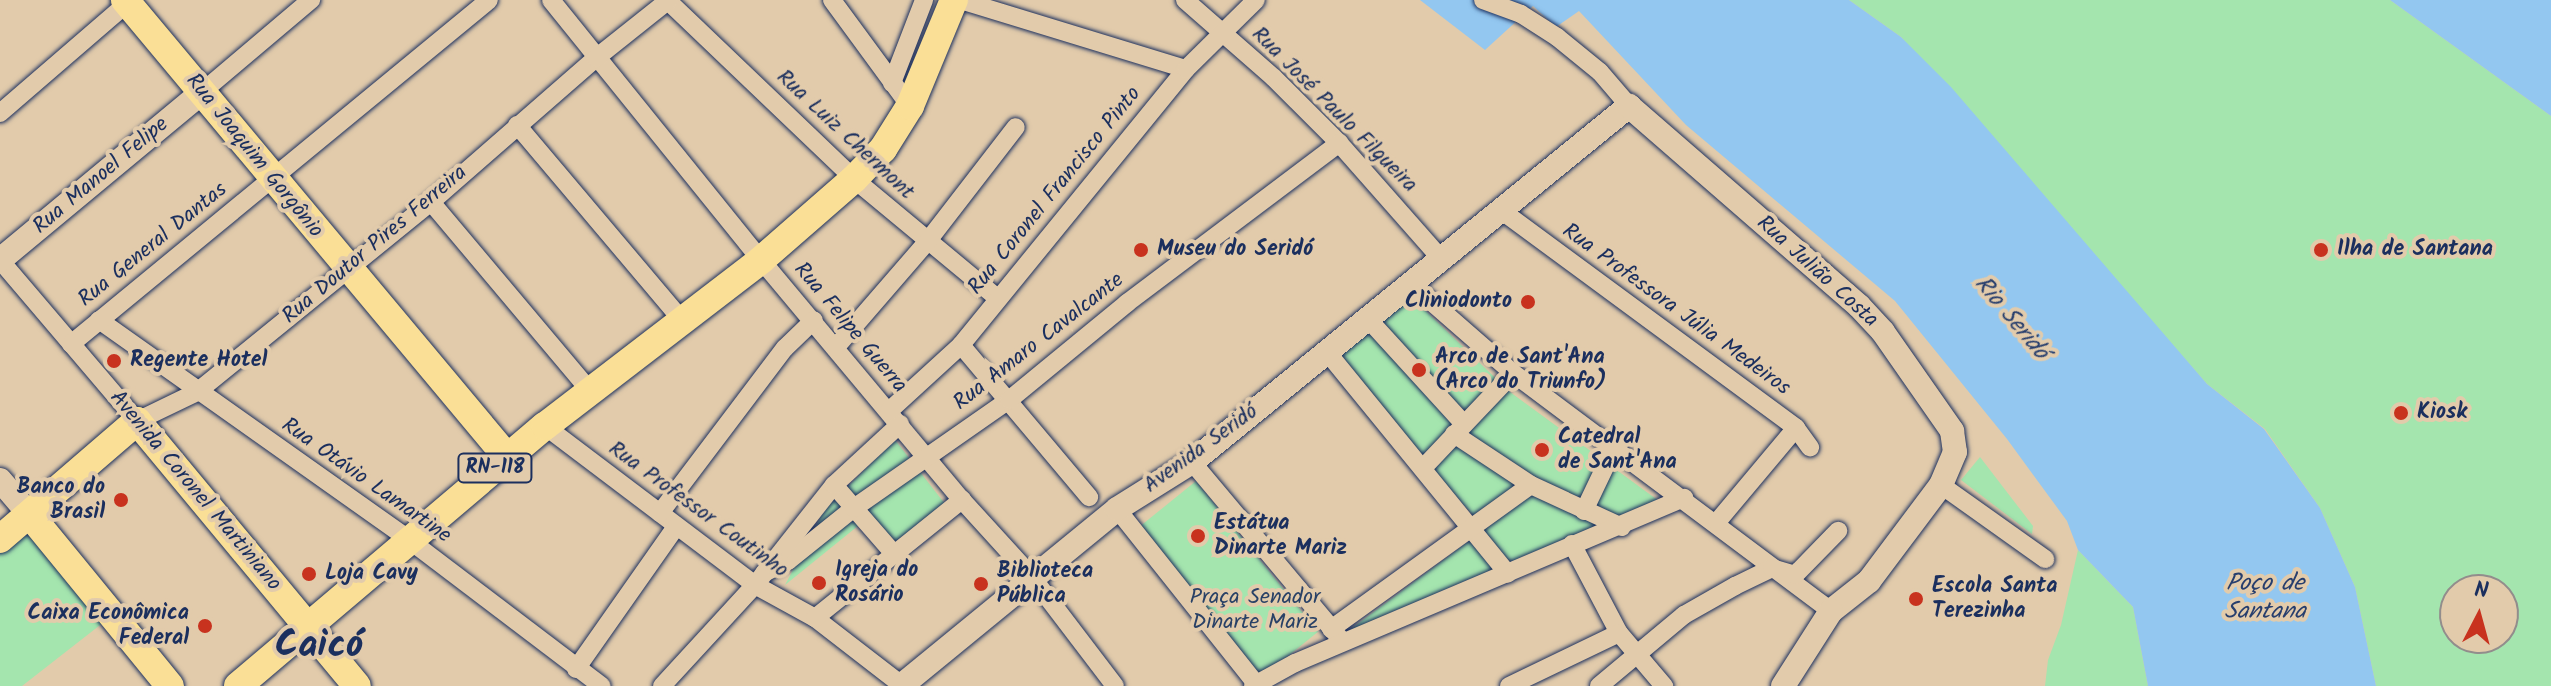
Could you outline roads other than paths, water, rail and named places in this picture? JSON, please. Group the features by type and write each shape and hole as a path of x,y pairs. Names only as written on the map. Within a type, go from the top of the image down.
{"main road":[{"name":"RN-118","path":"238,686 412,542 545,426 761,260 854,179 883,149 910,106 957,0"},
{"name":"Rua Joaquim Gorgônio","path":"128,1 347,269 508,458"},
{"name":"Rua Manoel Felipe","path":"0,260 202,92"},
{"name":"Avenida Seridó","path":"902,686 1117,509 1192,462 1411,284 1505,214 1629,106"},
{"name":"Rua Julião Costa","path":"1629,106 1825,276 1883,332 1952,431 1955,452 1941,485 1869,581 1831,611 1783,686"},
{"name":"Rua Doutor Pires Ferreira","path":"0,539 137,421"},
{"name":"Avenida Coronel Martiniano","path":"137,421 357,686"},
{"path":"0,480 170,686"}],"street":[{"path":"202,92 311,0"},
{"name":"Rua General Dantas","path":"71,344 489,0"},
{"name":"Rua Felipe Guerra","path":"551,0 761,260 962,500 1032,577 1115,686"},
{"name":"Rua Doutor Pires Ferreira","path":"137,421 197,392 431,202 517,125 668,0"},
{"name":"Rua Luiz Chermont","path":"668,0 854,179 996,297"},
{"path":"832,0 910,106"},
{"path":"892,83 924,0"},
{"path":"957,0 1186,69"},
{"name":"Rua José Paulo Filgueira","path":"1185,0 1339,143 1442,260"},
{"name":"Rua Coronel Francisco Pinto","path":"760,579 834,485 961,345 996,297 1186,69 1256,0"},
{"path":"1483,0 1521,14 1557,37 1600,72 1629,106"},
{"path":"0,113 128,1"},
{"path":"517,125 681,319"},
{"path":"836,347 927,242 1016,127"},
{"name":"Rua Amaro Cavalcante","path":"760,579 788,561 854,508 1009,400 1127,303 1339,143"},
{"path":"431,202 590,391"},
{"name":"Rua Professora Júlia Medeiros","path":"1505,214 1796,428 1810,447"},
{"name":"Avenida Coronel Martiniano","path":"0,260 137,421"},
{"path":"1411,284 1513,373 1717,522 1772,568 1831,611"},
{"name":"Rua Otávio Lamartine","path":"99,320 412,542 602,686"},
{"path":"660,513 785,348 814,320"},
{"path":"1369,320 1459,429 1531,485 1622,527"},
{"path":"961,345 1089,497"},
{"path":"1327,352 1508,574"},
{"path":"1423,468 1513,373"},
{"name":"Rua Professor Coutinho","path":"545,426 660,513 675,528 760,579 902,686"},
{"path":"1717,522 1796,428"},
{"path":"1584,511 1614,448"},
{"path":"1192,462 1344,643"},
{"path":"834,485 895,555"},
{"path":"1331,629 1531,485"},
{"path":"1941,485 2045,559"},
{"path":"1117,509 1255,685 1344,643 1684,498"},
{"path":"815,618 962,500"},
{"path":"576,669 675,528"},
{"path":"1599,686 1684,615 1772,568 1795,575 1838,531"},
{"path":"1572,544 1619,633 1664,686"},
{"path":"662,686 760,579"},
{"path":"1509,686 1619,633"}],"water":[{"path":"1420,0 1849,0 1901,37 1951,87 2207,384 2264,429 2320,508 2355,587 2376,686 2148,686 2133,607 2078,550 2067,521 2007,439 1895,301 1686,125 1579,11 1556,27 1533,6 1485,50"},
{"path":"2390,0 2551,0 2551,116"}],"place":[{"name":"Museu do Seridó","path":"1141,250"},
{"name":"Ilha de Santana","path":"2321,250"},
{"name":"Cliniodonto","path":"1528,302"},
{"name":"Regente Hotel","path":"114,361"},
{"name":"Arco de Sant'Ana (Arco do Triunfo)","path":"1419,370"},
{"name":"Kiosk","path":"2401,413"},
{"name":"Catedral de Sant'Ana","path":"1542,450"},
{"name":"Banco do Brasil","path":"121,500"},
{"name":"Estátua Dinarte Mariz","path":"1198,536"},
{"name":"Loja Cavy","path":"309,574"},
{"name":"Igreja do Rosário","path":"819,583"},
{"name":"Biblioteca Pública","path":"981,584"},
{"name":"Escola Santa Terezinha","path":"1916,599"},
{"name":"Caixa Econômica Federal","path":"205,626"}],"district":[{"name":"Caicó","path":"319,647"}],"water label":[{"name":"Rio Seridó","path":"2011,318"},
{"name":"Poço de Santana","path":"2265,598"}],"park label":[{"name":"Praça Senador Dinarte Mariz","path":"1255,610"}]}
